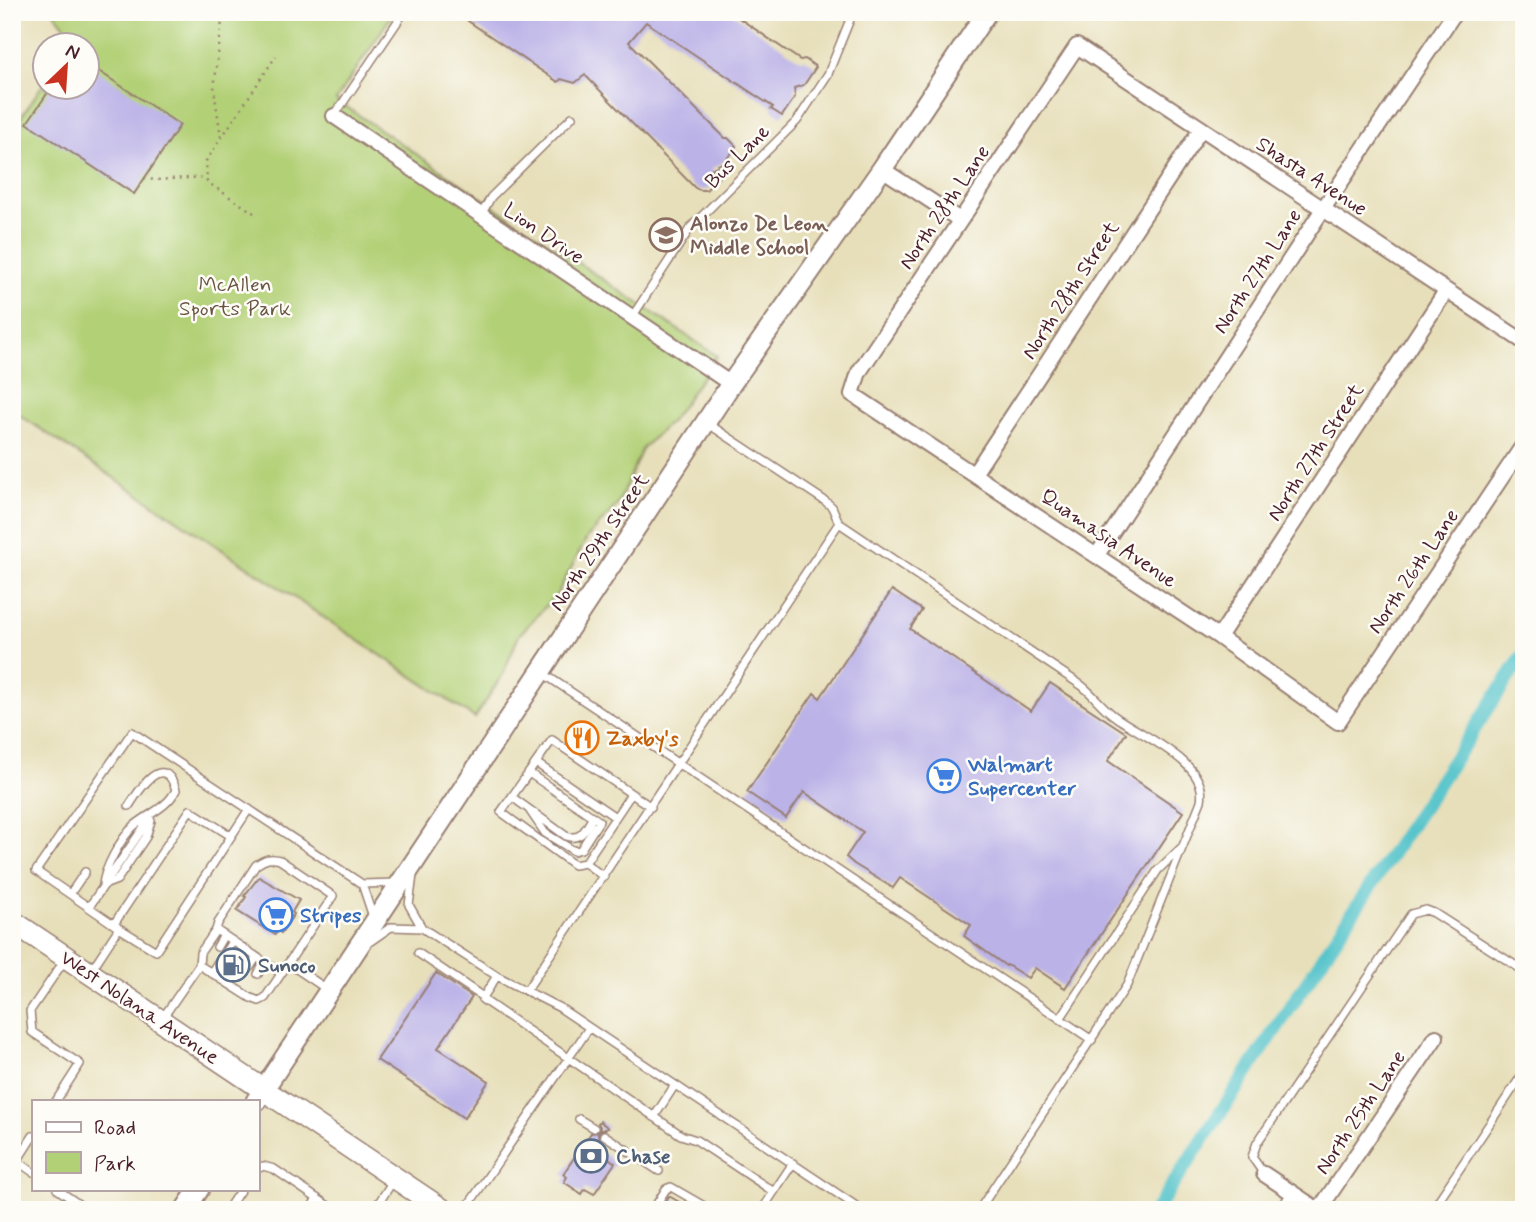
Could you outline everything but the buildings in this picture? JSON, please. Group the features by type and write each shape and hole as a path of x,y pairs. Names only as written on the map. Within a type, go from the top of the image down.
{"main road":[{"name":"West Nolana Avenue","path":"12,921 161,1021 260,1096 396,1178 443,1210"}],"street":[{"name":"North 27th Lane","path":"1097,555 1455,12"},
{"name":"North 29th Street","path":"260,1096 731,384 882,169 979,15"},
{"name":"Shasta Avenue","path":"1077,46 1524,342"},
{"name":"North 28th Lane","path":"852,394 859,372 1077,46"},
{"name":"Lion Drive","path":"334,116 731,384"},
{"name":"North 28th Street","path":"974,474 1201,129"},
{"path":"882,169 960,220"},
{"name":"North 27th Street","path":"1219,636 1446,290"},
{"name":"Quamasia Avenue","path":"852,394 1219,636 1338,722"},
{"name":"North 26th Lane","path":"1338,722 1524,444"},
{"name":"North 25th Lane","path":"1319,1210 1436,1037"},
{"path":"1264,1174 1319,1210"},
{"path":"186,1210 198,1190"}],"lane":[{"path":"334,116 404,12"},
{"name":"Bus Lane","path":"632,317 691,227 797,121 828,74 853,12"},
{"path":"481,215 491,197 572,117"},
{"path":"706,422 825,501 832,508 839,523 1081,685 1113,715 1187,764 1202,783 1203,792 1183,846 1127,985 979,1210"},
{"path":"526,991 839,523"},
{"path":"540,672 1092,1040"},
{"path":"249,809 156,951 36,872 132,732 249,809 362,884 401,883"},
{"path":"631,793 585,863 574,865 501,812 552,740 631,793 651,807"},
{"path":"536,762 615,817"},
{"path":"529,773 599,821 581,849 573,851 545,833 530,811"},
{"path":"89,907 153,813 171,800 176,790 173,780 156,774 147,778 129,806"},
{"path":"512,797 566,836 574,838 581,836 593,817"},
{"path":"89,973 190,810 231,836"},
{"path":"1060,1019 1158,870 1183,846"},
{"path":"264,859 280,860 333,896 265,998 259,1001 201,966 200,953 256,865 264,859"},
{"path":"415,861 409,905 422,928 496,976 560,1008 862,1210"},
{"path":"585,863 604,877"},
{"path":"70,894 85,872"},
{"path":"362,884 374,922"},
{"path":"1264,1174 1252,1157 1257,1143 1410,914 1426,910 1434,913 1524,971"},
{"path":"354,953 391,927 422,928"},
{"path":"216,930 281,973"},
{"path":"217,947 224,935"},
{"path":"226,951 232,941"},
{"path":"238,960 245,949"},
{"path":"418,953 654,1117 681,1135 696,1140 774,1192"},
{"path":"57,1100 80,1064 32,1032 30,1011 66,957"},
{"path":"250,968 257,957"},
{"path":"161,1021 201,966 210,958"},
{"path":"211,973 219,962"},
{"path":"258,974 265,962"},
{"path":"288,964 329,990"},
{"path":"224,981 230,971"},
{"path":"483,997 496,976"},
{"path":"236,989 243,979"},
{"path":"245,994 251,985"},
{"path":"465,1210 589,1028"},
{"path":"1432,1210 1524,1072"},
{"path":"654,1117 675,1085"},
{"path":"579,1119 594,1128"},
{"path":"604,1135 659,1171"},
{"path":"32,1138 17,1161 32,1171"},
{"path":"762,1210 793,1163"},
{"path":"259,1168 263,1166 274,1169 334,1210"},
{"path":"374,1210 396,1178"},
{"path":"653,1210 666,1189 671,1187 711,1210"},
{"path":"58,1190 86,1210"},
{"path":"227,1210 241,1190"},
{"path":"1280,1210 1292,1192"},
{"path":"310,1210 317,1198"}],"path":[{"path":"221,137 214,89 223,12"},
{"path":"254,213 207,182 206,161 276,56"},
{"path":"144,178 154,180 206,177"}],"green space":[{"name":"McAllen Sports Park","path":"54,12 394,12 336,100 717,356 672,420 642,449 618,504 587,538 557,594 519,635 503,674 475,718 12,410 12,131 32,101 102,102 102,32 69,32"}],"waterway":[{"path":"1156,1210 1524,654"}],"place":[{"name":"Alonzo De Leon Middle School","path":"666,235"},
{"name":"Zaxby's","path":"582,738"},
{"name":"Walmart Supercenter","path":"944,776"},
{"name":"Stripes","path":"276,915"},
{"name":"Sunoco","path":"233,965"},
{"name":"Chase","path":"591,1156"}]}
